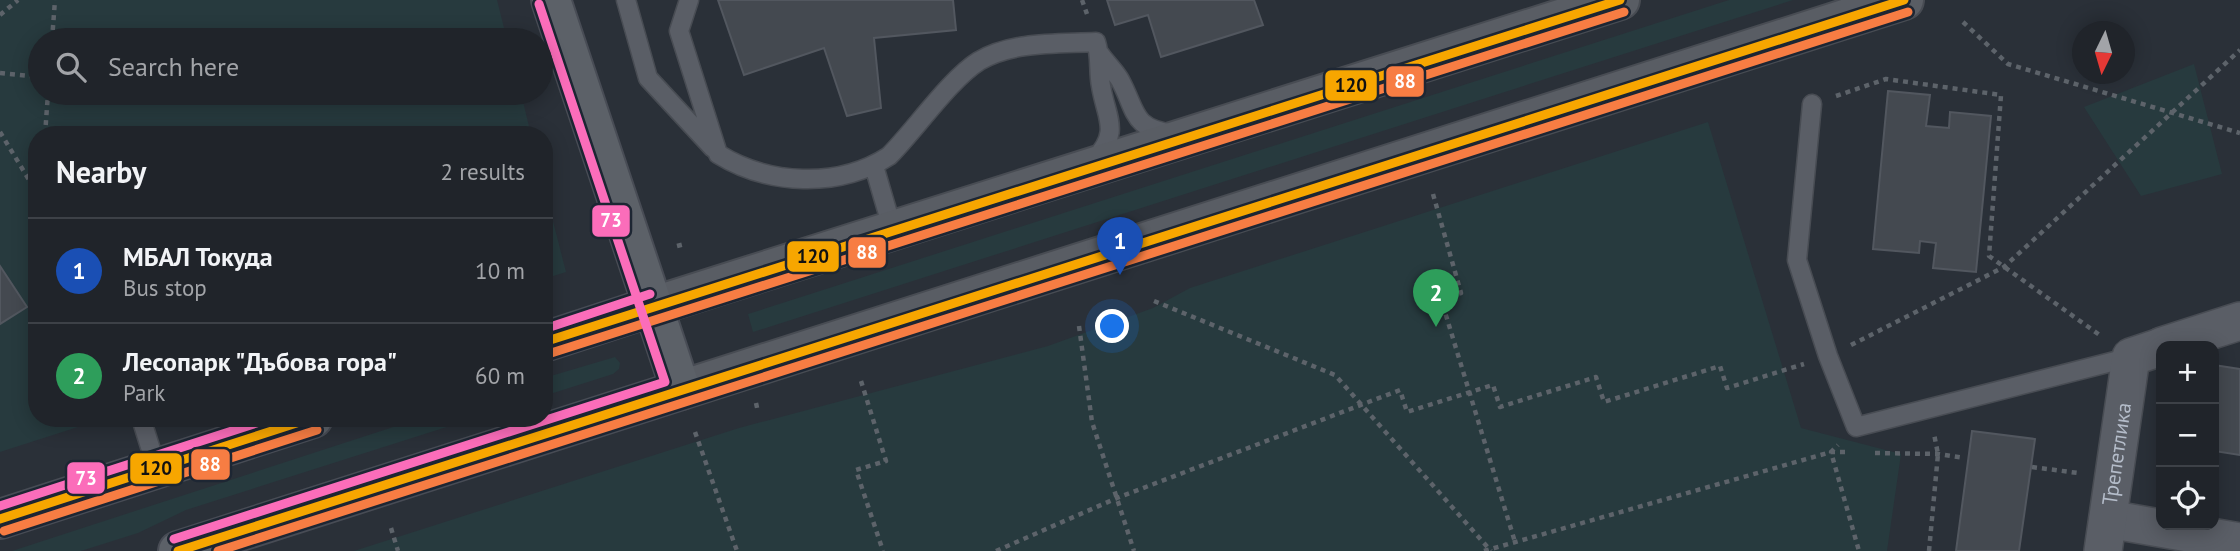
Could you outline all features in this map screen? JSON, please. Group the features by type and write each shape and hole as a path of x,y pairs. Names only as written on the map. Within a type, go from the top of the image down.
{"main road":[{"path":"551,0 681,390"},
{"path":"553,339 1620,0"},
{"path":"178,551 1903,0"},
{"path":"0,519 285,427"}],"street":[{"path":"2151,350 2240,321"},
{"name":"Трепетлика","path":"2105,535 2114,477 2151,350"},
{"path":"2105,535 2240,542"}],"lane":[{"path":"626,0 648,78 718,154 739,167 768,177 808,180 874,166 889,156 978,62 1000,52 1041,45 1096,42 1100,54 1101,86 1111,132 1106,148 1072,175"},
{"path":"689,0 679,31 718,154"},
{"path":"1100,54 1120,80 1130,109 1140,123 1171,134 1199,134"},
{"path":"1812,104 1797,260 1828,356 1856,427 2151,350"},
{"path":"874,166 893,231"},
{"path":"144,427 157,469"}],"path":[{"path":"0,15 19,0"},
{"path":"53,28 55,0"},
{"path":"1963,22 2008,64 2240,133"},
{"path":"996,551 1117,498 1400,390 1407,412 1493,384 1500,407 1596,377 1604,402 1720,366 1727,388 1828,356 2004,267 2175,113 2240,50"},
{"path":"0,73 28,76"},
{"path":"1812,104 1886,79 2001,95 1989,256 2151,350"},
{"path":"46,126 47,105"},
{"path":"0,132 28,178"},
{"path":"1433,194 1461,293 1441,299 1515,542"},
{"path":"677,246 685,244"},
{"path":"1154,301 1335,376 1489,550 1831,452 1858,453"},
{"path":"1079,326 1093,422 1135,551"},
{"path":"861,381 886,461 856,470 884,551"},
{"path":"1928,409 1938,454 1929,551"},
{"path":"1831,452 1856,427"},
{"path":"695,432 737,551"},
{"path":"1831,452 1859,551"},
{"path":"1871,453 1938,454 1964,458"},
{"path":"2032,467 2114,477"},
{"path":"391,528 398,551"}],"green space":[{"path":"0,0 497,0 504,28 28,28 28,105 524,105 529,126 28,126 28,427 78,427 0,452"},
{"path":"1729,0 1793,0 753,332 748,314"},
{"path":"2194,64 2222,174 2141,196 2084,107"},
{"path":"1708,122 1801,428 1901,454 1887,551 354,551 739,428 1048,346 1153,308 1190,288"},
{"path":"553,221 566,272 553,276"},
{"path":"615,357 620,363 619,369 613,374 553,393 553,375"},
{"path":"393,427 447,427 186,510 138,533 81,551 12,551"}],"building":[{"path":"718,0 953,0 956,30 874,38 881,108 847,116 824,48 744,75"},
{"path":"1107,0 1254,0 1263,25 1161,57 1148,15 1115,25"},
{"path":"1888,91 1930,95 1926,126 1949,128 1950,112 1991,116 1976,272 1933,268 1936,243 1920,241 1919,253 1873,249"},
{"path":"0,266 27,307 0,324"},
{"path":"2219,366 2240,369 2240,455 2219,452"},
{"path":"1972,431 2035,439 2019,551 1956,551"}],"transit line":[{"name":"120","path":"553,339 1620,0"},
{"name":"120","path":"178,551 1904,0"},
{"name":"73","path":"539,4 547,28"},
{"name":"88","path":"553,352 1624,12"},
{"name":"88","path":"218,551 1908,12"},
{"name":"73","path":"553,46 665,382 553,418"},
{"name":"73","path":"553,326 650,294"},
{"name":"73","path":"0,506 244,427"},
{"name":"120","path":"0,519 284,427"},
{"name":"73","path":"174,539 524,427"},
{"name":"88","path":"4,531 317,430"}],"place":[{"name":"МБАЛ Токуда","path":"1120,275"},
{"name":"Лесопарк \"Дъбова гора\"","path":"1436,327"}]}
